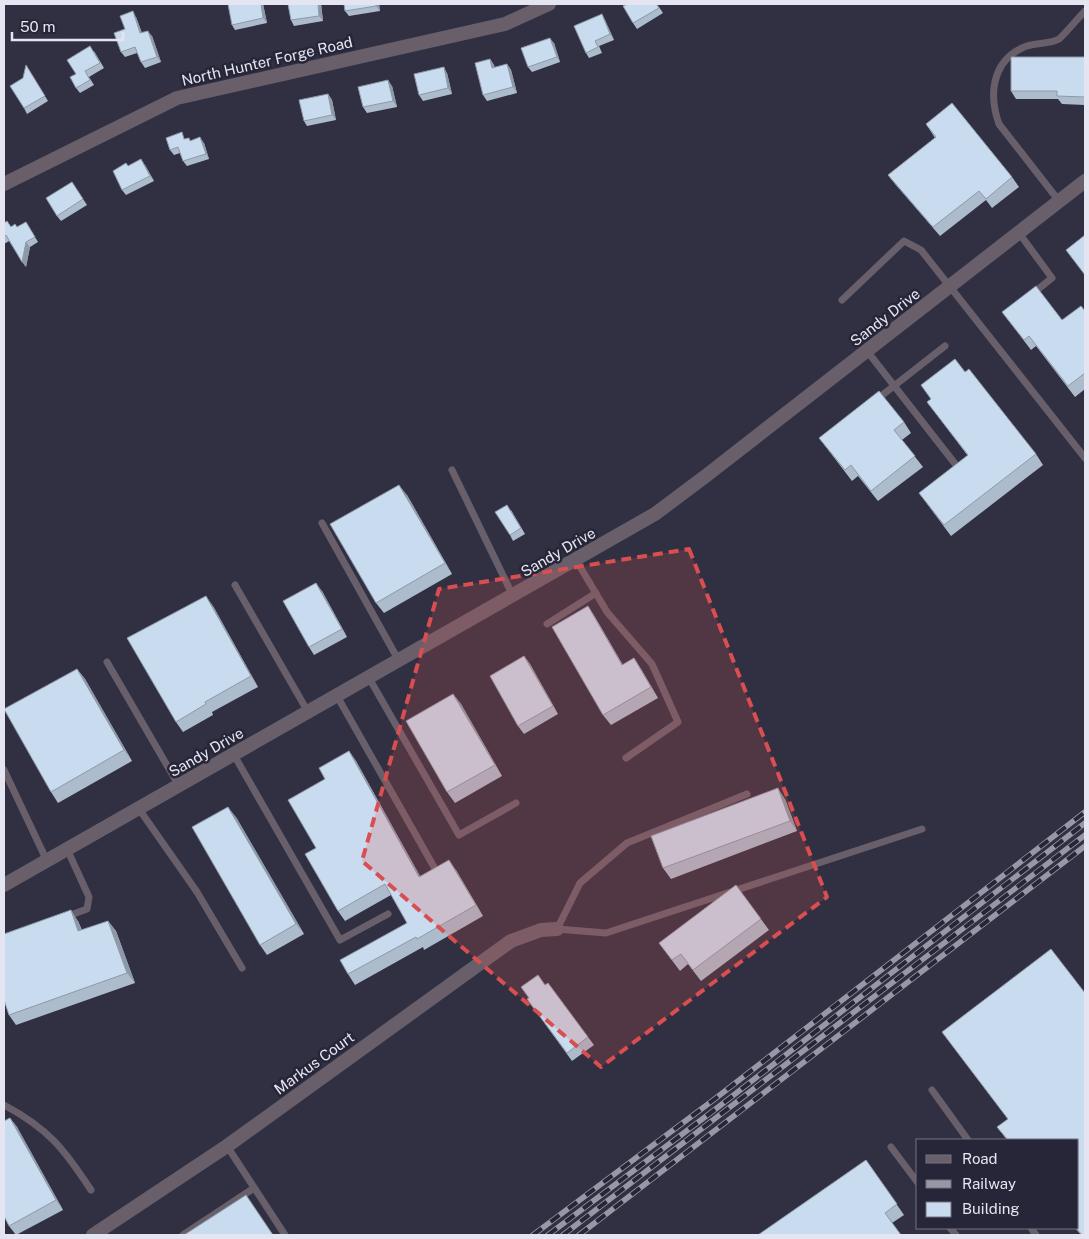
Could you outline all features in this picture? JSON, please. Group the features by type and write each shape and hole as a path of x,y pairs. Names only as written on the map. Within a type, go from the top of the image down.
{"street":[{"name":"North Hunter Forge Road","path":"4,184 177,98 505,24 549,4"},
{"name":"Sandy Drive","path":"4,885 639,524 679,497 1085,181"},
{"name":"Markus Court","path":"93,1235 227,1146 511,941 533,932 557,929"}],"lane":[{"path":"1060,201 999,124 994,109 994,82 1002,64 1022,48 1059,39 1085,10"},
{"path":"1019,233 1052,278 1023,300"},
{"path":"842,300 904,241 921,250 1085,458"},
{"path":"872,403 945,346"},
{"path":"867,351 956,465"},
{"path":"452,470 513,596"},
{"path":"322,523 399,661"},
{"path":"576,560 607,612 652,664 678,722 626,758"},
{"path":"235,585 308,713"},
{"path":"547,624 596,593"},
{"path":"107,662 179,786"},
{"path":"369,678 459,835 516,803"},
{"path":"337,696 438,875"},
{"path":"234,755 340,940 388,914"},
{"path":"4,770 47,861"},
{"path":"747,794 627,843 580,883 557,929 606,933 922,829"},
{"path":"138,809 197,892 242,968"},
{"path":"59,919 87,909 89,897 67,850"},
{"path":"932,1090 967,1139"},
{"path":"4,1105 36,1125 65,1151 91,1190"},
{"path":"227,1146 285,1235"},
{"path":"891,1147 916,1180"},
{"path":"183,1235 254,1188"}],"highlighted area":[{"path":"689,549 827,897 601,1067 362,861 439,589"}],"building":[{"path":"228,4 261,4 263,18 232,25"},
{"path":"288,4 318,4 319,16 291,20"},
{"path":"344,4 376,4 376,6 345,11"},
{"path":"628,4 656,4 659,8 633,23 623,6"},
{"path":"133,11 140,33 148,31 157,57 141,62 135,47 121,52 114,33 125,29 120,16"},
{"path":"602,14 610,34 595,41 598,47 586,53 574,26"},
{"path":"550,38 557,57 528,67 521,48"},
{"path":"90,46 100,63 85,71 90,80 76,88 70,77 76,74 67,60"},
{"path":"1011,57 1085,57 1085,97 1057,96 1057,91 1011,91"},
{"path":"490,59 492,68 507,64 513,87 483,95 475,63"},
{"path":"26,65 45,96 24,108 10,86 23,78"},
{"path":"444,67 448,88 419,95 414,74"},
{"path":"388,80 393,101 363,107 358,87"},
{"path":"328,94 332,115 304,121 299,100"},
{"path":"952,103 1012,177 986,199 979,191 933,227 888,175 936,137 926,124"},
{"path":"182,132 184,139 189,138 190,141 200,137 206,154 183,161 178,147 170,150 166,138"},
{"path":"141,159 150,176 122,190 113,171 126,163 128,166"},
{"path":"72,182 83,199 57,216 46,198"},
{"path":"7,221 11,227 15,224 17,227 26,222 35,237 26,242 22,262 6,235 4,237 4,223"},
{"path":"1085,235 1085,275 1066,250"},
{"path":"1036,286 1062,320 1081,306 1085,311 1085,373 1068,386 1029,336 1024,340 1002,312"},
{"path":"955,359 965,372 969,369 1036,454 944,525 919,493 968,455 927,402 931,399 921,385"},
{"path":"879,391 904,422 894,430 915,456 871,491 851,465 845,470 819,438"},
{"path":"399,485 445,563 376,603 330,524"},
{"path":"507,505 521,528 510,535 495,512"},
{"path":"316,583 342,629 309,647 283,601"},
{"path":"206,596 251,676 205,702 206,704 176,722 127,638"},
{"path":"588,606 622,665 634,658 651,687 603,715 552,627"},
{"path":"524,656 553,706 518,726 490,676"},
{"path":"77,669 124,750 51,792 4,709"},
{"path":"453,694 495,765 447,792 406,721"},
{"path":"349,751 419,877 449,860 476,905 417,939 416,937 348,974 340,960 407,923 385,884 338,911 305,854 316,848 288,800 325,779 319,768"},
{"path":"778,788 790,821 663,868 651,836"},
{"path":"228,807 296,924 260,945 192,827"},
{"path":"736,885 761,919 693,970 681,954 672,960 659,943"},
{"path":"71,910 78,931 108,921 127,973 9,1015 4,1000 4,934"},
{"path":"1051,949 1085,993 1085,1235 1082,1235 1077,1229 1079,1229 1079,1139 1007,1139 997,1127 1008,1119 942,1032"},
{"path":"538,975 545,985 548,983 588,1037 567,1053 527,999 529,998 521,987"},
{"path":"10,1118 56,1200 9,1226 4,1216 4,1121"},
{"path":"866,1160 897,1204 885,1213 901,1235 758,1235"},
{"path":"246,1195 273,1235 184,1235"}],"railway":[{"path":"533,1235 716,1098 1085,812"},
{"path":"548,1235 717,1108 1085,823"},
{"path":"563,1235 1085,835"},
{"path":"579,1235 1085,846"}]}
